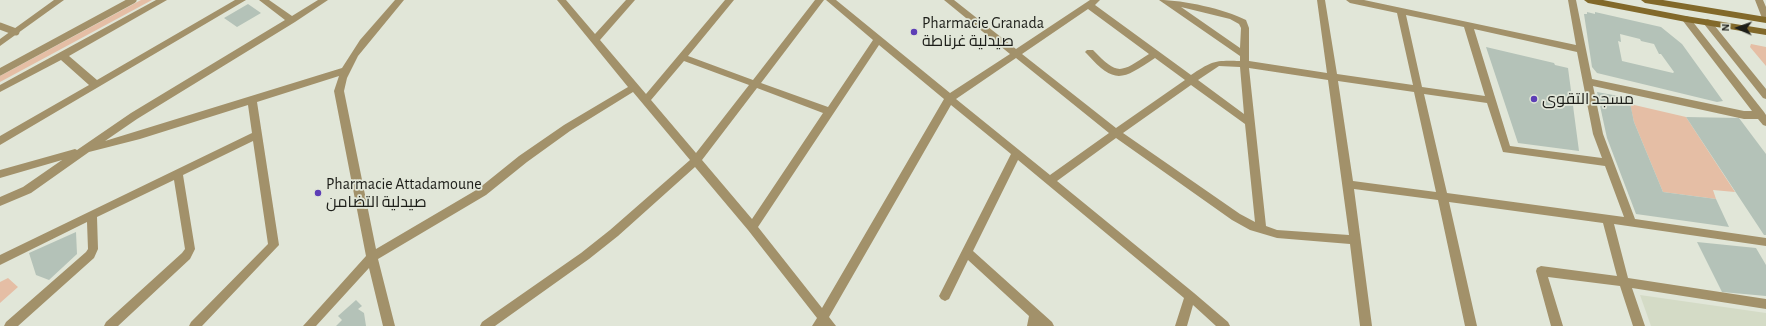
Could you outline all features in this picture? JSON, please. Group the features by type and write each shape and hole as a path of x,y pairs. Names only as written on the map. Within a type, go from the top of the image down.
{"main road":[{"path":"1588,0 1686,19 1766,32"},
{"path":"1645,0 1674,3 1697,10 1766,19"},
{"path":"1689,0 1707,22"},
{"path":"1674,3 1686,19"}],"street":[{"path":"0,43 60,0"},
{"path":"0,89 163,0"},
{"path":"0,141 242,0"},
{"path":"263,0 292,20"},
{"path":"0,202 27,190 134,116 324,0"},
{"path":"389,326 372,257 339,91 344,72 349,61 400,0"},
{"path":"561,0 752,227 823,323 950,98 1093,3 1155,54 1249,122"},
{"path":"595,40 631,0"},
{"path":"646,100 730,0"},
{"path":"486,326 585,256 614,233 696,160 820,0"},
{"path":"830,0 843,5 878,40 1050,180 1224,326"},
{"path":"948,0 1116,133 1236,217 1261,229 1277,234 1355,240"},
{"path":"1164,0 1244,60"},
{"path":"1164,0 1226,16 1243,22 1245,28 1244,60 1249,122 1261,229"},
{"path":"1321,0 1348,184 1366,326"},
{"path":"1350,0 1580,49"},
{"path":"1572,0 1586,81 1598,134 1631,222"},
{"path":"1759,0 1766,19"},
{"path":"1401,11 1471,326"},
{"path":"1686,19 1763,118"},
{"path":"1707,22 1766,96"},
{"path":"1468,25 1506,149 1609,164"},
{"path":"752,227 878,40"},
{"path":"1090,52 1110,71 1119,73 1129,70 1155,54"},
{"path":"62,55 96,85"},
{"path":"682,57 830,112"},
{"path":"1050,180 1212,65 1219,63 1244,60 1418,90 1491,100"},
{"path":"0,174 140,136 344,72"},
{"path":"1586,81 1763,118"},
{"path":"309,326 372,257 482,192 523,159 567,128 634,87"},
{"path":"194,326 274,245 252,100"},
{"path":"0,260 258,134"},
{"path":"945,296 1016,153"},
{"path":"110,326 186,256 190,249 190,241 178,174"},
{"path":"1348,184 1631,222 1764,244"},
{"path":"10,326 92,252 92,215"},
{"path":"1607,219 1624,282 1640,326"},
{"path":"967,252 1048,326"},
{"path":"1557,326 1541,271 1766,304"},
{"path":"1180,326 1190,296"},
{"path":"1032,326 1036,314"}],"lane":[{"path":"0,72 133,0"},
{"path":"0,26 16,32"}],"shaded area":[{"path":"141,0 152,0 0,82 0,76"},
{"path":"1751,44 1766,47 1766,66 1750,47"},
{"path":"1630,104 1686,117 1735,192 1713,190 1716,199 1663,192 1634,122"},
{"path":"8,278 18,287 0,303 0,282"},
{"path":"1640,295 1766,313 1766,326 1651,326"}],"building":[{"path":"248,4 261,13 237,27 224,18"},
{"path":"1587,12 1595,14 1595,12 1661,27 1682,44 1723,101 1717,102 1597,73 1592,67 1584,14 1587,14","holes":["1620,34 1640,39 1641,41 1654,44 1659,54 1661,54 1674,72 1622,61 1618,41 1621,42"]},
{"path":"1486,47 1554,63 1555,65 1568,68 1579,151 1518,143"},
{"path":"1597,92 1629,98 1634,122 1663,192 1716,199 1729,227 1636,214 1607,138"},
{"path":"1686,117 1739,118 1766,154 1766,235 1764,235"},
{"path":"76,232 77,254 49,280 36,275 29,253"},
{"path":"1697,242 1756,248 1766,265 1766,296 1722,292"},
{"path":"356,300 362,306 358,309 364,313 366,326 336,326 342,320 338,316"}],"place":[{"name":"Pharmacie Granada صيدلية غرناطة","path":"914,32"},
{"name":"مسجد التقوى","path":"1534,99"},
{"name":"Pharmacie Attadamoune صيدلية التضامن","path":"318,193"}]}
